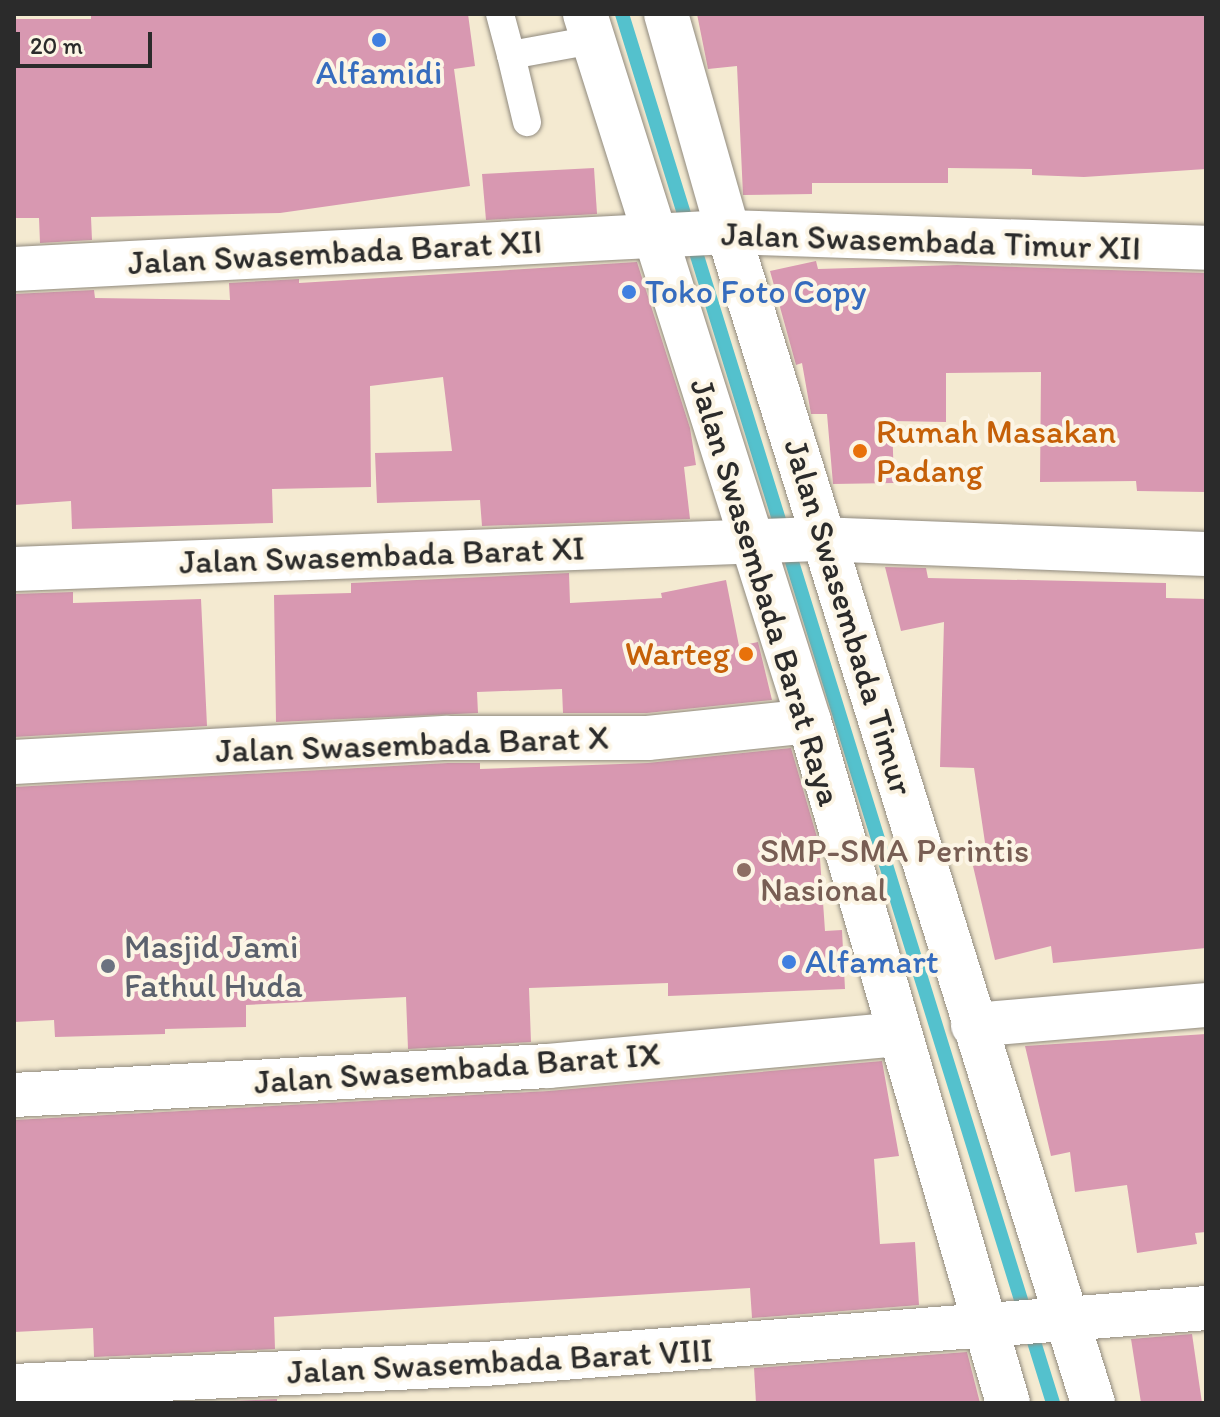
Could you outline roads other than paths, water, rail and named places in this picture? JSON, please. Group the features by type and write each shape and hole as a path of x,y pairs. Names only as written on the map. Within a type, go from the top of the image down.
{"street":[{"name":"Jalan Swasembada Timur","path":"666,14 724,232 822,539 1062,1319 1093,1403"},
{"name":"Jalan Swasembada Barat Raya","path":"589,27 661,237 759,541 899,1034 995,1325 1008,1403"},
{"name":"Jalan Swasembada Timur XII","path":"661,237 724,232 1206,248"},
{"name":"Jalan Swasembada Barat XII","path":"14,269 661,237"},
{"name":"Jalan Swasembada Barat XI","path":"14,569 822,539 1206,554"},
{"name":"Jalan Swasembada Barat X","path":"14,762 447,738 648,738 809,721"},
{"path":"973,1025 1206,1005"},
{"name":"Jalan Swasembada Barat IX","path":"14,1095 548,1066 899,1034"},
{"name":"Jalan Swasembada Barat VIII","path":"14,1386 498,1363 1206,1308"}],"lane":[{"path":"500,14 527,122"},
{"path":"511,55 589,27"}],"waterway":[{"path":"622,14 1053,1403"}],"place":[{"name":"Alfamidi","path":"379,40"},
{"name":"Toko Foto Copy","path":"629,292"},
{"name":"Rumah Masakan Padang","path":"860,451"},
{"name":"Warteg","path":"746,654"},
{"name":"SMP-SMA Perintis Nasional","path":"744,870"},
{"name":"Alfamart","path":"789,962"},
{"name":"Masjid Jami Fathul Huda","path":"108,966"}]}
